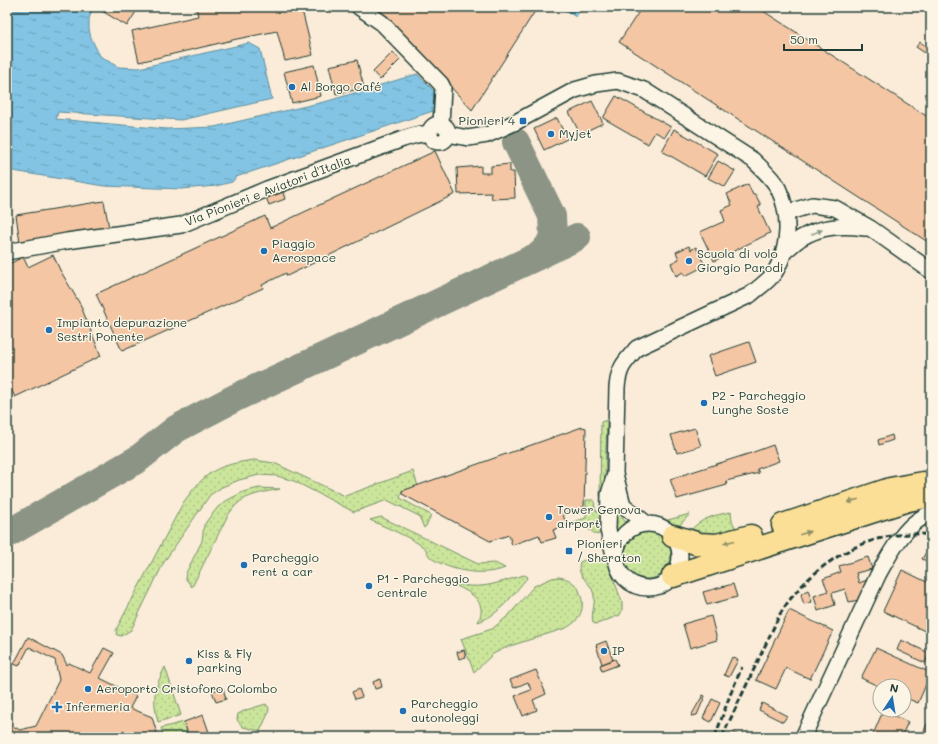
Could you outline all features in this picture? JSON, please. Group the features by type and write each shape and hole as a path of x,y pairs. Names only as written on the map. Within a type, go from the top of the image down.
{"highway":[{"path":"673,536 699,544 717,545 756,535 915,485"},
{"path":"673,576 908,500 931,496"}],"street":[{"path":"359,7 382,23 444,88 440,128"},
{"name":"Via Pionieri e Aviatori d'Italia","path":"7,252 67,241 181,225 267,189 416,135 440,128 468,138 487,135 516,122 575,90 596,84 618,81 644,90 753,160 778,188 788,224 784,252 774,273 760,287 750,295 637,348 625,362 619,374 617,387 615,474 609,494 608,530 616,563"},
{"path":"786,213 812,205 835,208 870,228 931,270"},
{"path":"825,207 836,219 838,227"},
{"path":"784,252 801,238 826,228 845,226 870,228"},
{"name":"Via Pionieri e Aviatori d'Italia","path":"615,474 623,505 648,524"},
{"path":"803,737 878,575 888,557 902,535 915,522 924,516 931,514"},
{"path":"648,524 659,526 673,536 678,545 680,556 679,565 668,582 654,588 639,588 626,580 616,563 615,553 619,540 625,533 632,528 648,524"}],"green space":[{"path":"607,420 604,504 600,496 601,422"},
{"path":"254,460 274,463 345,496 413,471 418,486 402,491 400,498 431,515 424,528 419,516 387,500 354,512 294,481 277,476 259,475 239,480 222,487 210,495 164,562 131,630 121,636 117,635 116,630 118,626 183,503 191,492 205,477 212,472 230,464"},
{"path":"259,488 280,489 251,496 240,501 235,506 228,515 192,587 185,578 202,541 204,525 218,507 226,501 243,492"},
{"path":"586,500 594,500 595,509 603,517 602,532 597,535 582,526 571,526 570,523 586,518"},
{"path":"614,503 620,515 627,524 615,532"},
{"path":"731,512 732,521 737,531 714,535 690,531 704,520"},
{"path":"690,514 677,528 664,521"},
{"path":"381,517 478,564 495,563 505,568 496,571 477,572 457,569 439,563 431,558 424,547 416,542 370,520"},
{"path":"647,531 656,533 664,538 669,546 671,555 669,564 664,572 656,577 647,579 638,577 630,572 625,564 623,555 625,546 630,538 638,533"},
{"path":"594,556 598,556 607,561 622,602 622,610 620,615 597,624 593,623 592,619 594,594 579,570 580,562"},
{"path":"524,575 528,577 506,603 486,619 478,622 481,614 481,607 478,601 474,596 462,588 448,582 459,585 478,586 495,584"},
{"path":"559,577 566,579 577,586 580,592 582,609 575,622 566,628 507,647 493,654 474,672 461,639 492,629 509,615 534,586 552,578"},
{"path":"165,667 181,715 158,722 155,706 155,693"},
{"path":"266,704 269,708 268,714 260,731 243,727 237,720 238,714"},
{"path":"184,722 189,737 164,737 161,728"}],"water":[{"path":"7,7 93,7 89,19 91,38 100,56 118,67 139,68 249,43 260,49 272,99 181,120 58,112 56,119 167,129 214,127 328,101 417,74 434,91 433,111 236,177 232,182 216,186 182,189 104,186 7,170"},
{"path":"560,7 582,7 576,17"}],"building":[{"path":"105,7 139,7 127,26 102,11"},
{"path":"196,7 291,7 303,14 313,55 285,61 277,31 139,62 132,31 198,16"},
{"path":"373,7 537,8 472,110 388,19"},
{"path":"642,7 757,7 931,119 931,244 619,42"},
{"path":"920,42 931,50 931,57 916,47"},
{"path":"393,52 400,60 380,80 373,72"},
{"path":"357,60 364,88 336,94 329,66"},
{"path":"314,65 321,96 292,103 284,72"},
{"path":"616,96 671,127 665,137 655,132 648,144 603,118"},
{"path":"592,101 603,123 580,134 569,112"},
{"name":"Myjet","path":"557,118 567,139 544,150 534,129"},
{"path":"674,129 718,154 705,176 662,151"},
{"name":"Piaggio Aerospace","path":"435,151 455,194 287,276 286,273 262,285 263,288 122,351 96,294 265,216 270,228"},
{"path":"718,161 735,171 725,187 708,178"},
{"path":"510,164 510,172 514,172 515,198 492,199 491,193 458,194 457,168 481,166 481,173 491,173 491,166"},
{"path":"748,184 753,195 755,194 761,205 758,207 770,233 714,261 700,232 725,221 721,210 732,205 727,194"},
{"path":"282,189 285,199 269,205 265,195"},
{"path":"104,201 109,228 20,243 16,215"},
{"name":"Scuola di volo Giorgio Parodi","path":"689,246 691,250 696,247 705,266 685,276 683,272 676,276 671,263 679,259 676,252"},
{"name":"Impianto depurazione Sestri Ponente","path":"53,255 80,304 101,356 15,397 7,381 7,265 23,257 28,267"},
{"path":"749,342 756,362 715,376 708,356"},
{"path":"7,394 12,407 7,409"},
{"path":"582,427 586,428 584,507 563,515 567,525 553,530 556,538 542,542 539,535 512,545 509,535 490,541 402,494 402,491"},
{"path":"695,428 701,446 677,453 671,435"},
{"path":"892,435 893,440 879,445 878,440"},
{"path":"773,445 779,461 757,469 759,473 726,481 727,485 677,499 670,479"},
{"path":"928,549 931,549 931,563 922,559"},
{"path":"868,557 872,569 856,573 859,583 867,580 859,600 849,602 845,589 832,593 835,605 818,611 814,596 828,591 823,579 841,572 839,566"},
{"path":"902,570 931,584 931,634 883,611"},
{"path":"733,584 737,597 707,605 703,592"},
{"path":"808,590 812,602 804,604 801,596 802,593"},
{"path":"789,610 833,631 810,679 786,668 776,689 756,680"},
{"path":"711,616 717,640 690,648 683,624"},
{"name":"Aeroporto Cristoforo Colombo","path":"28,637 62,655 67,665 69,663 90,673 104,648 114,653 100,678 136,696 130,708 152,717 158,737 13,737 7,734 7,723 20,730 36,726 59,680 55,660 29,647 19,666 14,664"},
{"path":"901,640 929,653 925,663 897,650"},
{"path":"606,641 613,660 602,664 596,645"},
{"path":"876,648 931,673 918,703 912,700 912,678 872,678 872,683 861,678"},
{"path":"464,650 466,657 459,659 457,652"},
{"path":"732,657 738,660 729,677 724,675"},
{"path":"615,659 618,665 602,671 600,665"},
{"path":"536,670 546,694 533,700 537,710 523,716 515,696 531,690 528,682 514,688 510,680"},
{"path":"380,679 382,687 375,689 373,682"},
{"path":"223,688 226,699 216,702 212,691"},
{"path":"359,689 362,697 355,699 352,692"},
{"path":"703,695 705,696 697,715 691,716"},
{"path":"712,699 720,703 711,722 703,718"},
{"path":"762,703 787,716 783,722 759,710"},
{"path":"203,715 210,735 205,737 189,737 184,722"},
{"path":"931,716 931,728 928,736 923,733"},
{"path":"880,718 899,718 908,722 901,737 872,737"},
{"path":"732,732 743,737 729,737"}],"taxiway":[{"path":"516,142 552,216 553,236 549,245 540,255 577,237"},
{"path":"7,534 138,459 176,429 235,398 540,255"}],"railway":[{"path":"722,737 780,614 808,579 825,565 844,553 865,543 886,537 908,534 931,535"},
{"path":"715,737 742,667"}],"place":[{"name":"Al Borgo Café","path":"292,87"},
{"name":"Pionieri 4","path":"523,121"},
{"name":"Myjet","path":"551,134"},
{"name":"Piaggio Aerospace","path":"264,251"},
{"name":"Scuola di volo Giorgio Parodi","path":"689,261"},
{"name":"Impianto depurazione Sestri Ponente","path":"49,330"},
{"name":"P2 - Parcheggio Lunghe Soste","path":"704,403"},
{"name":"Tower Genova airport","path":"549,517"},
{"name":"Pionieri / Sheraton","path":"569,551"},
{"name":"Parcheggio rent a car","path":"244,565"},
{"name":"P1 - Parcheggio centrale","path":"369,586"},
{"name":"IP","path":"604,651"},
{"name":"Kiss & Fly parking","path":"189,661"},
{"name":"Aeroporto Cristoforo Colombo","path":"88,689"},
{"name":"Infermeria","path":"57,707"},
{"name":"Parcheggio autonoleggi","path":"403,711"}]}
